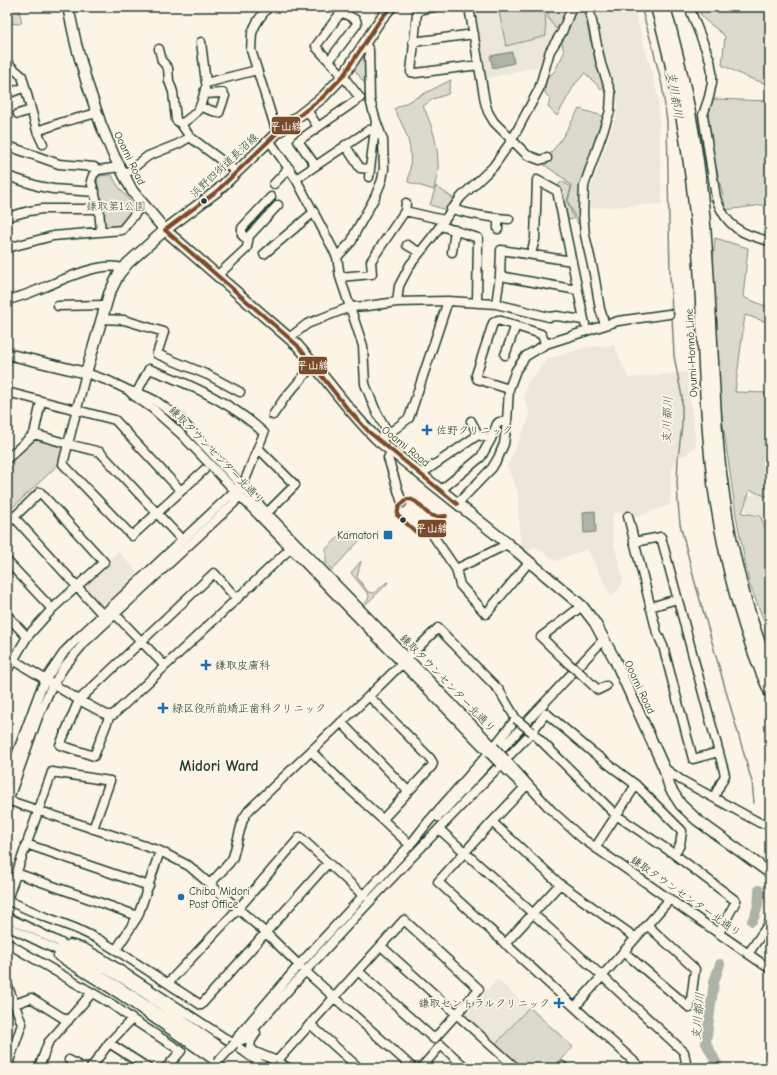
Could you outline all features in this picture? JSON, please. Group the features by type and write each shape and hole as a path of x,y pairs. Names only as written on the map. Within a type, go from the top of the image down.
{"main road":[{"name":"Ooami Road","path":"68,7 86,80 101,125 133,192 165,230 289,338 314,364 364,427 379,441 508,544 582,606 604,638 664,768 670,788 676,798 687,812 770,874"},
{"name":"浜野四街道長沼線","path":"86,373 105,305 113,286 124,268 134,256 165,230 217,191 273,136 323,97 343,76 380,20 391,7"},
{"name":"Oyumi-Honnō Line","path":"656,7 674,76 687,148 695,214 710,447 720,530 738,605 757,663 770,693"},
{"name":"Oyumi-Honnō Line","path":"665,7 676,48 694,133 704,213 716,417 722,486 734,553 748,609 770,669"},
{"name":"鎌取タウンセンター北通り","path":"7,354 86,373"}],"street":[{"path":"268,7 259,19 252,33 251,50 273,136 337,257 340,277 363,346 365,384 375,409 388,433"},
{"path":"434,7 422,9 417,13 410,68 413,73 479,65"},
{"path":"469,7 488,112 494,122 527,155 540,160 547,158"},
{"path":"397,302 399,286 402,278 419,252 461,197 493,167 512,140 539,89 550,51 562,32 572,7"},
{"path":"590,7 601,64 611,93 610,111 584,186 583,195 585,235 600,309 605,325"},
{"path":"688,7 710,60 712,72 712,83 703,115 716,198 726,219 734,228 752,237 770,241"},
{"path":"315,165 298,141 360,98 343,76 329,61 316,46 339,15 344,13 356,20 357,24 329,61"},
{"path":"413,42 474,34"},
{"path":"200,42 206,83 257,70"},
{"path":"337,257 352,241 375,197 382,180 384,169 383,140 370,100 369,50 365,44"},
{"path":"160,49 162,62 168,68 169,81 173,92 176,120 181,124 190,137 237,172"},
{"path":"7,63 22,76 37,131 43,144"},
{"path":"7,92 12,92 25,87"},
{"path":"181,124 190,119 201,107 205,91 223,93 225,96 219,113 201,107"},
{"path":"18,114 31,110"},
{"path":"307,110 318,127"},
{"path":"37,131 97,113"},
{"path":"345,145 360,168 369,173 376,121"},
{"path":"296,179 369,130"},
{"path":"7,144 8,146 59,164 94,167 98,170 122,171 148,156 178,144 190,137"},
{"path":"274,184 289,168"},
{"path":"98,170 92,177 91,181 99,209 101,232"},
{"path":"7,176 53,189 95,192"},
{"path":"531,254 535,239 537,180 558,191 586,331"},
{"path":"248,241 242,235 242,228 272,197"},
{"path":"7,248 53,236 122,230 143,204"},
{"path":"218,275 248,247 249,236 278,205"},
{"path":"340,277 372,274 371,261 405,207 455,230 478,238 476,302"},
{"path":"7,217 42,209 99,209"},
{"path":"451,210 510,219"},
{"path":"264,254 314,212"},
{"path":"498,218 498,229"},
{"path":"452,252 455,230"},
{"path":"407,245 419,252"},
{"path":"496,304 500,276 501,250 572,261"},
{"path":"7,300 26,295 61,279 89,271 117,266 124,268"},
{"path":"500,276 577,290"},
{"path":"379,441 409,418 448,301"},
{"path":"289,338 307,324 350,307 397,302 476,302 496,304 549,317 557,316 583,320"},
{"path":"58,306 105,305"},
{"path":"457,504 492,468 498,458 504,444 509,390 513,377 521,362 532,351 546,344 618,321 669,314"},
{"path":"101,319 124,320 164,332 157,354 208,375 240,392"},
{"path":"509,390 477,379 476,375 493,323 498,320 541,334 546,344"},
{"path":"505,355 516,326"},
{"path":"273,415 284,399 314,364"},
{"path":"133,392 149,369 178,380 226,405 264,433 242,486 237,493 182,540 102,614 65,651 49,681 27,736 16,767 8,801 160,851 189,866 266,933 302,968 413,1068"},
{"path":"86,373 63,464 132,536 204,470"},
{"name":"鎌取タウンセンター北通り","path":"86,373 156,401 180,419 267,513 293,545"},
{"name":"鎌取タウンセンター北通り","path":"133,392 134,396 167,420 237,493 293,545 491,750 551,810 583,839 770,969"},
{"path":"7,404 8,393 115,420 181,491"},
{"path":"7,458 34,434 41,402"},
{"path":"471,421 478,434 491,439"},
{"path":"441,490 481,458 497,424 499,422 507,422"},
{"path":"34,434 100,452 182,540"},
{"path":"421,474 478,434"},
{"path":"258,448 295,485 267,513"},
{"path":"392,451 388,458 402,503"},
{"path":"481,458 492,468"},
{"path":"7,524 40,492 104,562 77,585 26,636 10,658 7,671"},
{"path":"49,681 115,614 234,503 237,493"},
{"path":"628,516 650,607 657,633 663,646 693,759 719,752"},
{"path":"14,517 102,614"},
{"path":"432,529 434,537 456,569 460,585 486,614 529,562"},
{"path":"634,542 661,537 725,775 714,797"},
{"path":"456,569 508,544"},
{"path":"237,599 214,573 79,700 60,745 94,756 110,716 115,714 199,636 293,545"},
{"path":"7,561 52,609"},
{"path":"650,607 677,599"},
{"path":"582,606 541,638 598,690 606,686"},
{"path":"115,614 165,666"},
{"path":"7,615 26,636"},
{"path":"210,884 233,857 245,814 438,628 499,690 516,719 532,732 616,815 674,854 736,901 719,933"},
{"path":"421,832 432,824 456,799 604,638"},
{"path":"10,658 79,700 110,716"},
{"path":"369,696 432,760 432,766 383,819"},
{"path":"215,1065 234,1044 239,1035 302,968 532,732 546,713 591,751 636,785 682,831 680,845 674,854"},
{"path":"234,1044 246,1038 254,1029 302,968 410,845 516,719"},
{"path":"341,722 408,791"},
{"path":"311,751 410,845"},
{"path":"503,762 560,824 583,839"},
{"path":"7,780 16,767"},
{"path":"664,768 681,780 760,823 770,821"},
{"path":"93,829 110,781 52,772 8,897 11,902 98,939 201,1005 328,863"},
{"path":"595,848 636,785"},
{"path":"525,787 438,882 641,1068"},
{"path":"412,856 456,799"},
{"path":"492,822 560,884 636,938"},
{"path":"439,829 684,1052 687,1068"},
{"path":"168,983 238,909 300,837 364,896"},
{"path":"26,844 149,886"},
{"path":"116,950 138,916 160,851"},
{"path":"16,873 138,916"},
{"path":"505,944 560,884"},
{"path":"574,1007 670,899"},
{"path":"7,917 59,942 128,982 252,1068"},
{"path":"277,1061 334,997 404,920 479,989 434,1039 358,971"},
{"path":"748,954 770,922"},
{"path":"624,952 690,1008 694,969 647,925"},
{"path":"7,926 61,952 123,989 239,1068"},
{"path":"32,938 40,946 119,994 215,1065 225,1068"},
{"path":"59,942 74,944 105,960 234,1044 266,1068"},
{"path":"7,948 9,944 113,1005 181,1051 166,1068"},
{"path":"381,946 516,1068"},
{"path":"7,984 22,1024 7,1067"},
{"path":"39,1068 48,1043 92,993"},
{"path":"14,1004 31,998 68,1021"},
{"path":"91,1068 109,1043 132,1019"},
{"path":"310,1024 359,1068"},
{"path":"254,1029 256,1034 251,1041 250,1047 255,1052 277,1061 288,1068"},
{"path":"109,1043 148,1068"},
{"path":"421,1068 441,1045 466,1068"},
{"path":"69,1060 83,1068"},
{"path":"560,1068 562,1066 564,1068"}],"shaded area":[{"path":"471,7 564,7 561,31 544,65 484,79"},
{"path":"596,7 634,7 658,96 662,204 590,208 591,188 617,114 618,106 615,86 604,51"},
{"path":"512,52 514,63 493,68 490,56"},
{"path":"614,345 628,378 687,372 696,445 685,456 679,456 675,459 672,467 670,505 636,517 627,513 614,513 611,524 614,545 623,579 619,589 611,596 587,549 556,561 535,546 527,553 517,546 520,544 518,492 507,466 530,416 524,397 527,383 548,359 587,347"},
{"path":"770,491 770,554 746,520 746,496"},
{"path":"595,511 596,532 584,533 583,512"},
{"path":"118,551 138,573 102,607 81,586"},
{"path":"497,979 528,1007 494,1045 463,1017"}],"green space":[{"path":"7,7 18,7 22,22 19,24 7,23"},
{"path":"498,7 545,7 546,36 506,46"},
{"path":"547,7 569,7 556,29 548,18"},
{"path":"576,7 584,7 590,39 603,65 608,94 585,73 575,84 557,116 548,107 550,99 545,93 546,78 554,72 564,53 562,42"},
{"path":"696,7 770,7 770,85 746,77 722,65 725,36 704,19"},
{"path":"367,54 368,84 365,84 354,69 364,55"},
{"path":"451,80 448,94 433,99 423,106 432,127 437,149 438,170 434,190 408,182 410,171 409,144 407,136 394,109"},
{"path":"712,99 770,101 770,204 726,210 717,170 700,125"},
{"path":"579,109 606,117 579,199 581,223 578,224 568,201 572,186 543,164 562,138"},
{"name":"鎌取第1公園","path":"112,175 116,183 135,208 122,225 104,227 97,177"},
{"path":"561,181 571,187 567,201 574,219 565,220 557,189"},
{"path":"436,186 457,201 449,211 430,205"},
{"path":"715,238 748,248 743,297 770,308 770,323 745,315 735,392 766,393 770,401 770,496 768,497 750,490 742,513 760,516 770,538 770,631 768,631 749,583 736,515 719,396 712,273"},
{"path":"34,438 63,445 64,447 60,463 9,511 7,509 7,463"},
{"path":"345,531 351,531 360,540 332,570 326,563 326,549"},
{"path":"361,561 357,577 368,592 374,593 388,581 387,584 362,608 361,607 368,600 369,595 351,573"},
{"path":"529,1007 573,1047 554,1068 520,1068 495,1045"}],"waterway":[{"name":"支川都川","path":"641,7 662,85 667,121 672,313"},
{"name":"支川都川","path":"672,316 674,356 682,397 682,425 677,480 680,524 694,579 752,782 754,803"},
{"name":"支川都川","path":"752,921 758,906 759,890"},
{"name":"支川都川","path":"719,1068 706,1043 714,982 720,964"}],"transit line":[{"name":"平山線","path":"165,230 217,191 277,133 323,97 343,76 380,20 391,7"},
{"name":"平山線","path":"165,230 297,345 347,408 369,432 457,504"},
{"name":"平山線","path":"407,499 415,501 429,514 435,516 446,516 425,534 416,532 397,515 399,506 407,499"}],"place":[{"name":"佐野クリニック","path":"427,430"},
{"name":"Kamatori","path":"388,535"},
{"name":"鎌取皮膚科","path":"206,665"},
{"name":"緑区役所前矯正歯科クリニック","path":"163,708"},
{"name":"Chiba Midori Post Office","path":"181,897"},
{"name":"鎌取セントラルクリニック","path":"559,1003"}],"district":[{"name":"Midori Ward","path":"219,766"}]}
